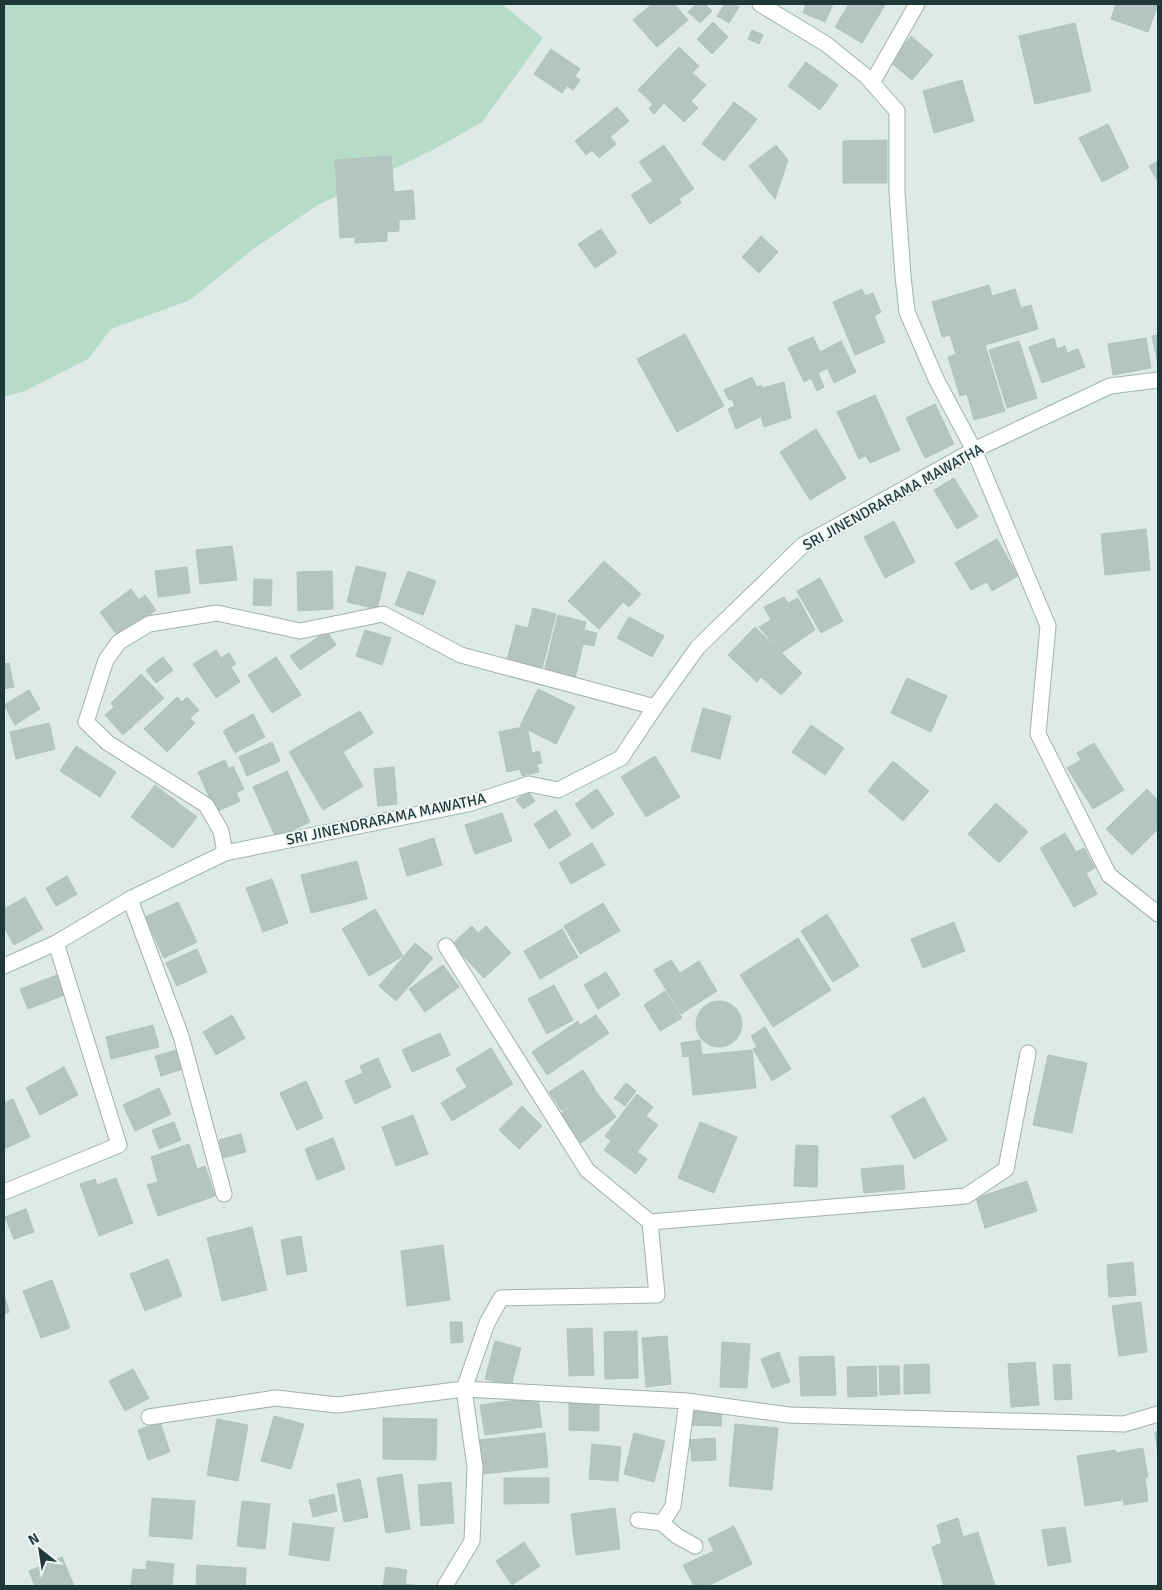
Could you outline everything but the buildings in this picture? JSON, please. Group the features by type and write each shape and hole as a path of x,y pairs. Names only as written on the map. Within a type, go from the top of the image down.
{"street":[{"path":"760,4 826,44 872,83 897,111 897,192 902,276 907,312 936,381 974,450 1048,626 1038,734 1109,875 1158,914"},
{"path":"872,83 917,4"},
{"name":"SRI JINENDRARAMA MAWATHA","path":"4,966 56,943 130,899 225,853 468,804 529,784 558,790 621,758 654,707 698,647 803,545 974,450 1110,386 1158,380"},
{"path":"225,853 221,831 206,805 108,743 86,722 106,660 119,642 149,624 217,613 300,631 383,614 460,655 654,707"},
{"path":"130,899 181,1036 224,1194"},
{"path":"4,1192 119,1144 56,943"},
{"path":"446,946 587,1170 650,1222 966,1196 1006,1169 1028,1054"},
{"path":"445,1586 472,1541 475,1467 464,1389 487,1323 501,1298 657,1295 650,1222"},
{"path":"148,1417 276,1398 337,1406 464,1389 687,1401 789,1415 1124,1424 1158,1414"},
{"path":"662,1523 673,1506 687,1401"},
{"path":"638,1520 662,1523 677,1536 695,1546"}],"green space":[{"path":"4,4 502,4 543,38 482,122 433,150 316,206 252,250 190,300 111,329 88,359 25,391 4,397"}]}
